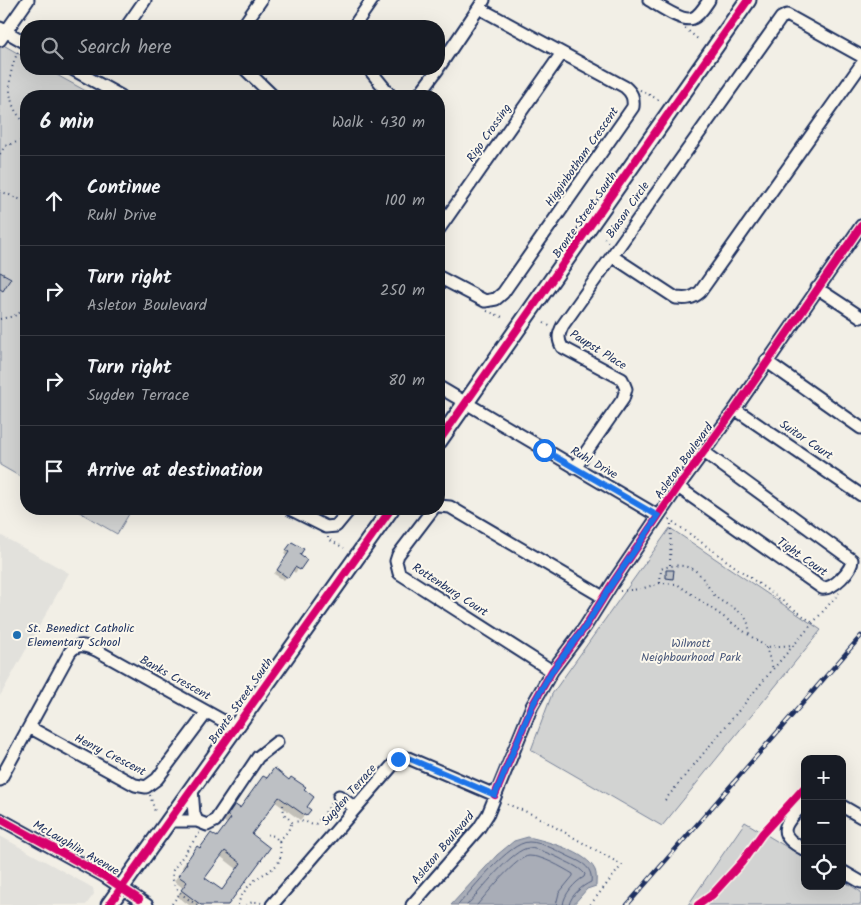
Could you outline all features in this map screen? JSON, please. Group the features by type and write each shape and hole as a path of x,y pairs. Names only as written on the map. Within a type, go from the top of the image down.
{"main road":[{"name":"Bronte Street South","path":"445,433 748,0"},
{"name":"Bronte Street South","path":"109,905 387,515"}],"street":[{"path":"20,40 2,33 28,0"},
{"path":"131,20 145,0"},
{"path":"247,20 261,0"},
{"path":"358,20 372,0"},
{"path":"649,0 683,19 694,18 709,0"},
{"path":"445,58 482,4 562,53 631,92"},
{"name":"Biason Circle","path":"861,56 787,15 781,18 612,256 676,298 694,297 700,292 861,65"},
{"name":"Rigo Crossing","path":"445,220 562,53"},
{"path":"82,75 109,90"},
{"path":"89,79 92,75"},
{"path":"251,75 267,90"},
{"path":"374,75 386,90"},
{"path":"422,90 433,75"},
{"name":"Higginbotham Crescent","path":"485,301 496,299 503,293 616,133 633,108 634,99 631,92"},
{"name":"Asleton Boulevard","path":"412,905 479,828 488,814 532,706 552,671 585,627 678,487 735,409 766,361 861,226"},
{"name":"Paupst Place","path":"575,468 623,399 626,389 622,379 562,347 558,336 612,256"},
{"path":"445,280 485,301"},
{"path":"817,288 861,317"},
{"path":"766,361 861,428"},
{"name":"Ruhl Drive","path":"445,391 575,468 659,515"},
{"name":"Suitor Court","path":"735,409 861,495"},
{"name":"Tight Court","path":"678,487 822,588 833,586 851,566 852,560 704,452"},
{"path":"445,507 450,507 605,595"},
{"path":"302,515 326,527 336,526 345,515"},
{"name":"Rottenburg Court","path":"428,515 398,555 396,561 399,573 552,671"},
{"name":"Banks Crescent","path":"0,780 70,652 74,647 80,645 96,650 236,728"},
{"name":"Henry Crescent","path":"29,727 135,785 146,787 157,779 207,712"},
{"path":"169,821 202,823 215,821 258,757 277,742"},
{"name":"Sugden Terrace","path":"266,904 356,808 398,759 404,758 495,795"},
{"path":"192,789 194,814 202,823"},
{"path":"339,796 356,808"},
{"path":"801,807 786,824 785,828 787,838 801,848"},
{"path":"846,808 861,817"},
{"name":"McLaughlin Avenue","path":"0,819 122,888 147,905"},
{"path":"846,873 861,882"}],"path":[{"path":"683,19 685,30 700,41"},
{"path":"18,52 10,76 12,102 20,117"},
{"path":"631,92 641,90 659,100"},
{"path":"0,154 5,146 20,141"},
{"path":"0,191 20,199"},
{"path":"485,301 488,311 505,318"},
{"path":"0,318 14,316 20,312"},
{"path":"659,515 671,521 813,624"},
{"path":"670,565 671,521"},
{"path":"326,527 328,539 344,548"},
{"path":"660,583 660,569 670,565 685,567 697,572 716,597 739,610 748,622 749,635"},
{"path":"605,595 641,589 660,583 677,584 766,647 773,669"},
{"path":"665,800 773,669 843,590"},
{"path":"766,647 794,645"},
{"path":"150,793 155,812"},
{"path":"283,806 284,814 292,822 304,821 313,825 317,823 339,796"},
{"path":"507,804 534,815 622,865 590,905"},
{"path":"238,905 250,884 278,864 280,858 279,841 292,822"},
{"path":"196,905 174,886 172,874 202,823"},
{"path":"286,832 290,834"},
{"path":"266,834 274,836 279,841"},
{"path":"172,904 180,893"},
{"path":"246,905 257,901 266,904"}],"shaded area":[{"name":"St. Benedict Catholic Elementary School","path":"0,535 69,573 0,696"},
{"path":"0,836 93,888 94,894 86,905 0,905"}],"green space":[{"path":"0,43 20,55 20,75 57,75 84,90 20,90 20,477 0,465"},
{"path":"84,515 128,515 117,534"},
{"name":"Wilmott Neighbourhood Park","path":"670,528 821,630 662,826 531,750 552,694"},
{"path":"745,822 801,856 801,890 846,890 846,883 861,892 861,905 688,905"}],"water":[{"path":"528,837 566,848 584,858 595,870 596,886 587,889 573,905 451,905 497,855 514,841"}],"building":[{"path":"0,272 11,278 3,291 0,289"},
{"path":"292,542 304,549 300,555 307,560 300,570 295,567 288,578 277,570 289,552 286,550"},
{"path":"666,570 674,570 673,579 666,578"},
{"path":"274,768 289,780 291,777 306,787 304,789 314,797 307,807 311,810 306,816 279,797 252,834 270,848 228,905 201,905 181,890 187,882 178,876 197,846 200,848 211,833 217,837 231,818 224,813 231,802 240,808 263,776 267,778","holes":["225,851 241,863 222,890 205,878"]}],"railway":[{"path":"627,905 861,636"}],"cycle path":[{"path":"445,432 748,0"},
{"path":"495,795 532,706 552,671 585,627 678,487 735,409 861,226"},
{"path":"109,905 387,515"},
{"path":"698,905 712,895 742,862 762,834 801,791"},
{"path":"0,819 104,876 139,899"}],"place":[{"name":"St. Benedict Catholic Elementary School","path":"17,635"}],"route":[{"path":"398,759 408,758 495,795 532,706 552,671 585,627 658,516 544,450"}]}
